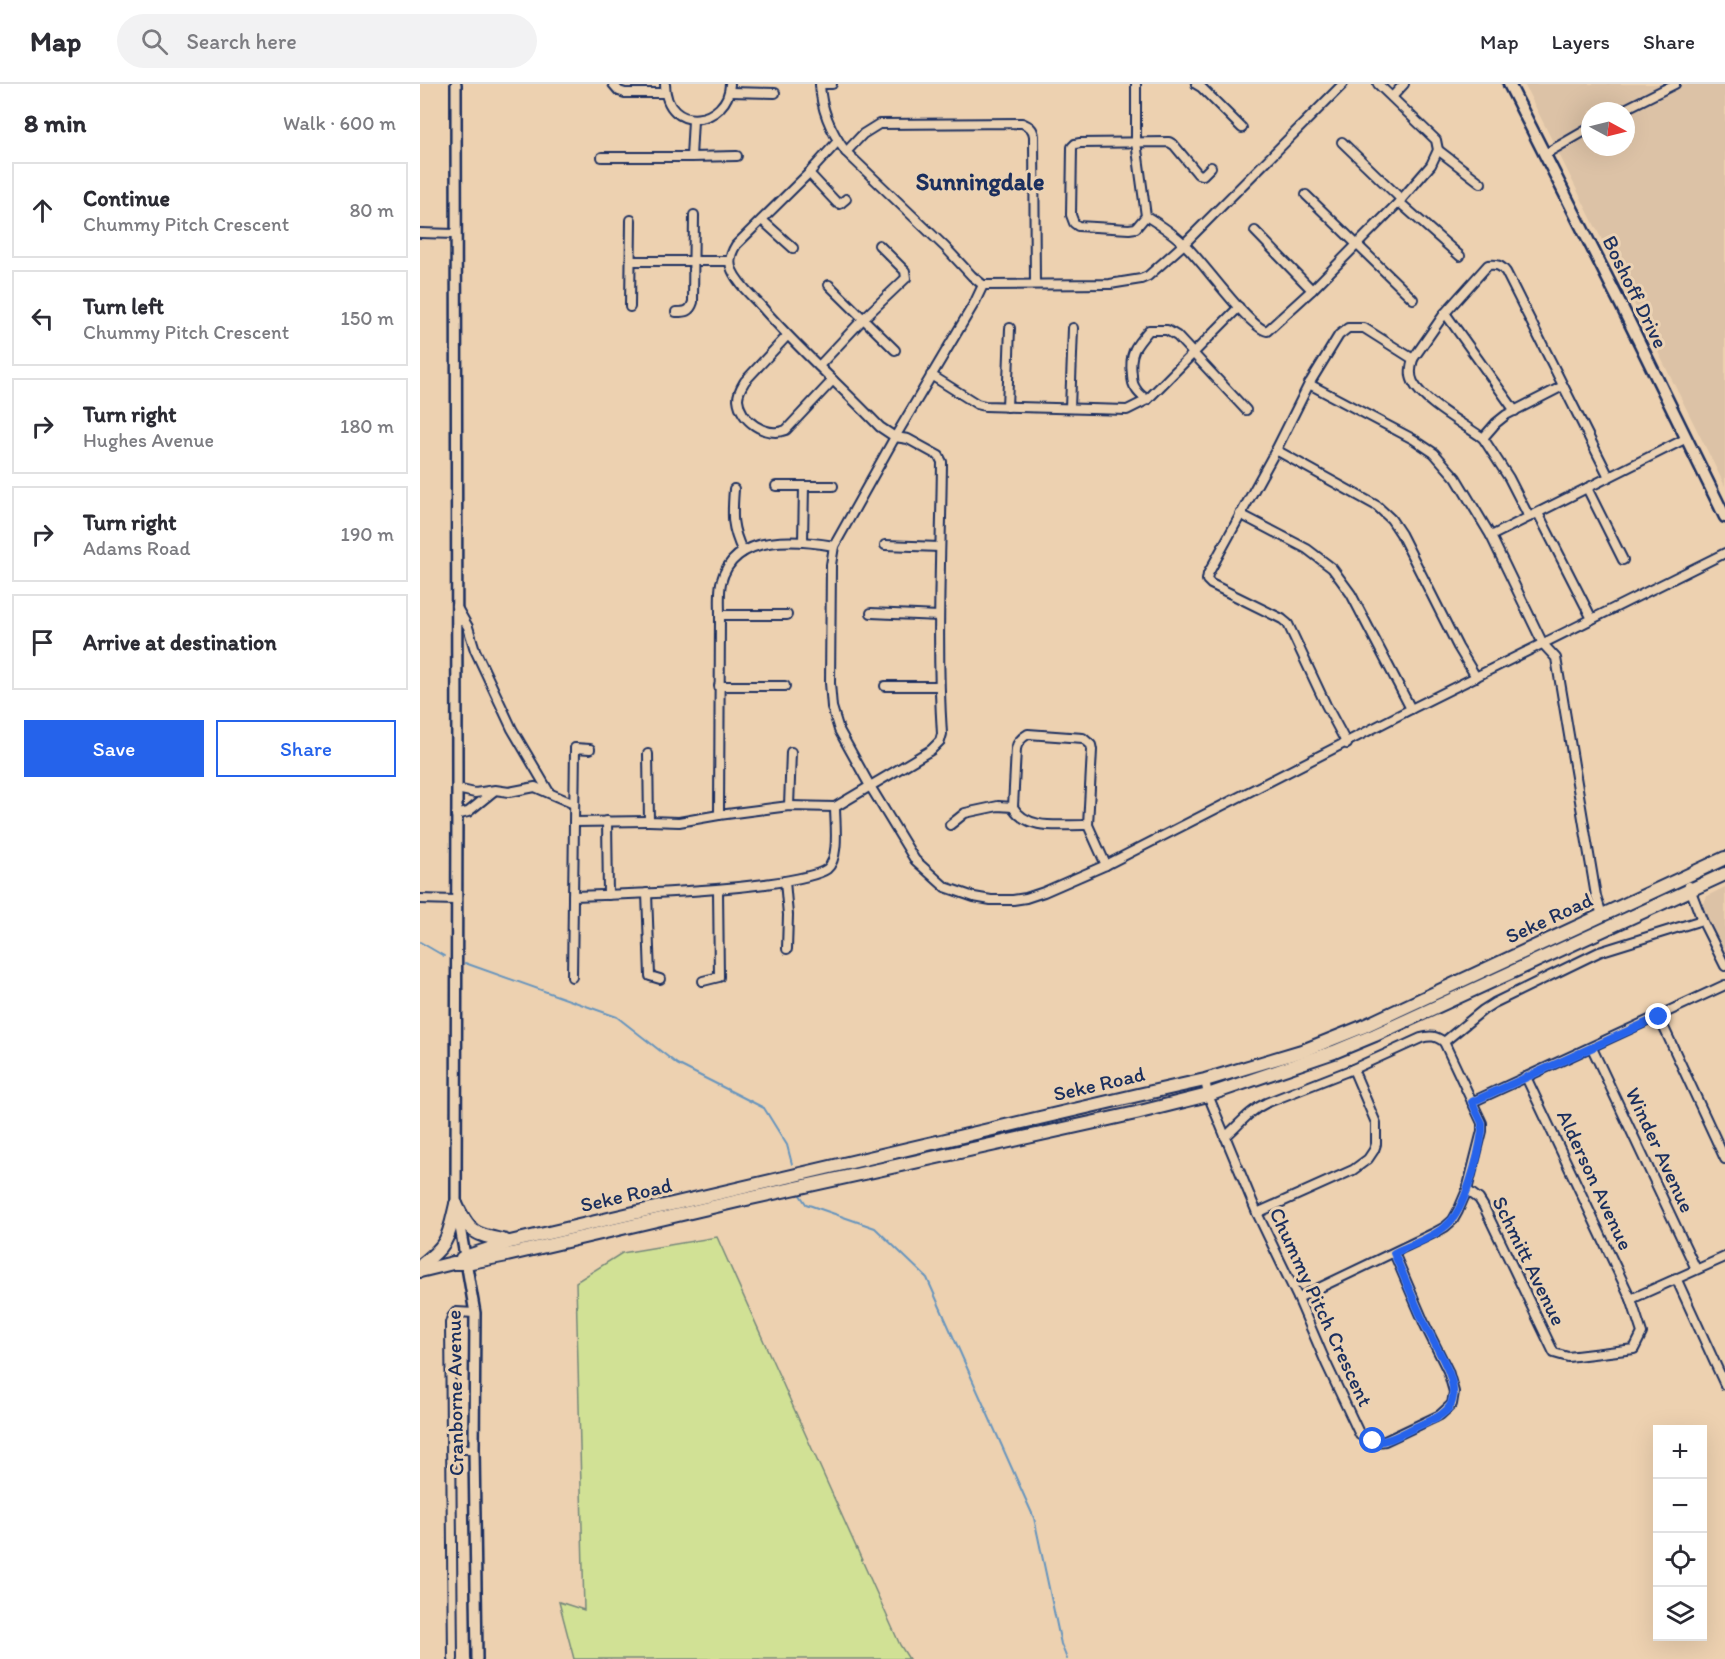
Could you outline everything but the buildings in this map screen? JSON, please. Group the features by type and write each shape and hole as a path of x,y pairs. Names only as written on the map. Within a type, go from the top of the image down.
{"main road":[{"name":"Boshoff Drive","path":"1509,84 1725,517"},
{"name":"Seke Road","path":"461,1261 510,1242 1205,1080 1305,1050 1362,1027 1725,858"},
{"name":"Seke Road","path":"420,1269 507,1255 1208,1095 1334,1052 1365,1039 1725,874"},
{"path":"456,1204 465,1223 473,1231 510,1242"},
{"path":"420,1269 443,1246 448,1237 456,1204"}],"street":[{"name":"Cranborne Avenue","path":"456,84 456,1204 461,1261 475,1313 477,1659"},
{"path":"613,84 619,92 625,93 665,88 669,103 677,113 683,118 693,120 718,109 724,103 730,88 775,93"},
{"path":"832,84 820,84 820,96 828,123 846,152 983,285 1110,284 1148,276 1184,244 1342,84"},
{"path":"1136,84 1136,142 1146,216 1184,244 1239,307 1259,328 1267,332 1312,290 1400,200 1431,165 1438,150 1436,140 1378,84"},
{"path":"1196,84 1242,128"},
{"path":"1392,97 1404,84"},
{"path":"1635,104 1675,84"},
{"path":"691,157 693,120"},
{"path":"846,152 863,134 879,124 1022,123 1030,127 1035,136 1035,284"},
{"path":"1545,154 1581,133"},
{"path":"574,822 680,822 789,806 835,807 931,750 940,741 942,734 939,616 942,462 939,456 908,439 895,437 880,427 787,336 731,269 730,261 736,245 838,141"},
{"path":"1146,216 1136,228 1129,230 1078,226 1074,223 1071,215 1072,147 1080,143 1169,142 1198,174 1203,175 1211,166"},
{"path":"1342,142 1460,256"},
{"path":"1438,150 1481,183"},
{"path":"602,157 737,156"},
{"path":"808,173 837,203 840,204 846,199"},
{"path":"1306,195 1413,299"},
{"path":"676,312 686,312 692,306 694,215"},
{"path":"630,307 631,220"},
{"path":"762,220 793,248"},
{"path":"1256,231 1312,290"},
{"path":"420,233 455,234"},
{"path":"819,366 906,278 905,271 879,245"},
{"path":"630,261 730,261"},
{"path":"1529,517 1509,478 1483,438 1433,403 1413,383 1410,368 1413,359 1445,313 1488,265 1502,266 1506,272 1609,477"},
{"path":"829,285 895,350"},
{"path":"983,285 834,546 831,565 830,682 832,707 839,730 915,860 945,887 991,900 1013,900 1044,892 1106,865 1725,553"},
{"path":"931,375 977,404 996,408 1126,410 1147,400 1239,307"},
{"path":"1445,313 1515,411"},
{"path":"1007,407 1010,328"},
{"path":"1070,408 1073,328"},
{"path":"1347,744 1287,624 1282,619 1211,584 1207,580 1208,574 1276,450 1309,384 1339,335 1348,328 1364,328 1413,359"},
{"path":"1147,400 1135,389 1131,359 1134,350 1149,330 1167,330 1246,410"},
{"path":"787,336 740,389 738,402 753,424 768,431 786,430 832,380"},
{"path":"1309,384 1370,415 1434,453 1456,478 1491,536 1543,644 1556,658 1596,896 1602,915"},
{"path":"1483,438 1496,423 1563,386"},
{"path":"1491,536 1686,439"},
{"path":"1276,450 1377,506 1391,519 1476,677"},
{"path":"776,486 833,486"},
{"path":"803,542 804,486"},
{"path":"1587,488 1623,560"},
{"path":"734,489 732,519 743,552"},
{"path":"1538,513 1592,619"},
{"path":"1240,514 1307,549 1332,568 1352,594 1411,710"},
{"path":"719,815 721,584 729,566 743,552 762,544 803,542 834,546"},
{"path":"885,545 940,547"},
{"path":"456,606 468,627 476,651 512,729 549,792"},
{"path":"871,613 939,616"},
{"path":"720,615 787,615"},
{"path":"719,686 785,686"},
{"path":"885,686 939,686"},
{"path":"1088,825 1034,824 1017,814 1013,807 1016,749 1022,737 1028,734 1083,738 1091,745 1088,825 1106,865"},
{"path":"572,978 575,748 590,749"},
{"path":"789,806 791,752"},
{"path":"648,754 649,821"},
{"path":"457,789 475,793 495,790 509,792 535,787 574,804"},
{"path":"456,815 468,812 495,790"},
{"path":"950,825 966,813 998,806 1013,807"},
{"path":"573,896 718,890 806,877 827,869 832,861 836,848 835,807"},
{"path":"607,821 608,895"},
{"path":"1686,876 1702,920 1725,966"},
{"path":"785,881 788,915 787,949"},
{"path":"703,981 718,977 718,890"},
{"path":"647,893 650,976 660,980"},
{"path":"420,899 455,900"},
{"path":"1444,1042 1494,1003 1599,952 1702,920"},
{"path":"1472,1102 1725,985"},
{"path":"1659,1017 1725,1160"},
{"path":"1225,1137 1256,1108 1429,1036 1439,1038 1444,1042 1482,1123 1467,1190 1453,1220 1445,1227 1394,1253 1298,1298"},
{"name":"Winder Avenue","path":"1592,1048 1696,1269"},
{"path":"1257,1213 1353,1170 1368,1159 1374,1150 1376,1123 1353,1069"},
{"name":"Alderson Avenue","path":"1526,1077 1631,1299 1642,1333 1634,1348 1568,1357 1554,1353"},
{"name":"Chummy Pitch Crescent","path":"1205,1080 1208,1095 1257,1213 1360,1435 1378,1442 1431,1420 1445,1411 1452,1404 1454,1392 1448,1371 1394,1253"},
{"name":"Schmitt Avenue","path":"1467,1190 1479,1199 1484,1207 1554,1353"},
{"path":"1631,1299 1725,1257"},
{"path":"1676,1278 1725,1385"},
{"path":"453,1659 450,1323 456,1312 475,1313"},
{"path":"452,1449 474,1449"}],"shaded area":[{"path":"1524,84 1725,84 1725,486"},
{"path":"1725,887 1725,956 1703,906 1707,896"}],"green space":[{"path":"717,1237 900,1645 909,1659 574,1659 559,1602 584,1610 576,1282 622,1253"}],"waterway":[{"path":"420,942 444,956"},
{"path":"465,963 617,1017 677,1064 764,1108 787,1145 792,1164"},
{"path":"800,1195 806,1204 875,1228 927,1278 1034,1518 1061,1644 1067,1659"}],"district":[{"name":"Sunningdale","path":"980,182"}],"route":[{"path":"1373,1441 1384,1440 1431,1420 1452,1404 1454,1392 1448,1371 1394,1253 1445,1227 1458,1211 1467,1190 1482,1131 1482,1123 1472,1102 1659,1017"}]}
